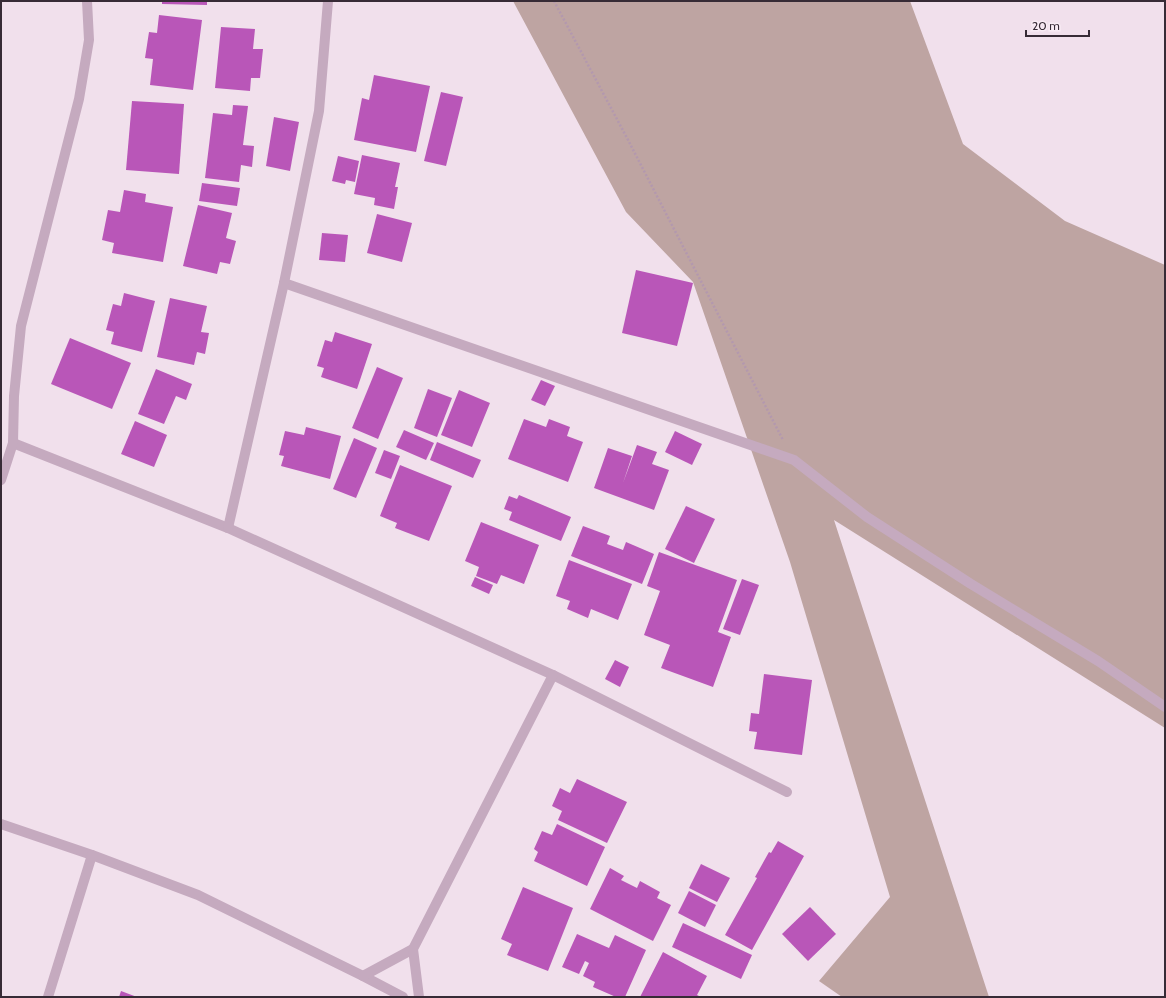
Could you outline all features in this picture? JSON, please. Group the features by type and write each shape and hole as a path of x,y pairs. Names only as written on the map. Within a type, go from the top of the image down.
{"street":[{"path":"1,480 13,443 14,396 21,326 79,99 89,40 87,1"},
{"path":"228,528 284,283 319,111 328,1"},
{"path":"284,283 794,460 867,517 971,584 1098,661 1165,707"},
{"path":"13,443 228,528 553,675 787,792"},
{"path":"419,997 413,949 553,675"},
{"path":"1,824 92,855 198,894 403,997"},
{"path":"48,997 92,855"},
{"path":"363,976 413,949"}],"path":[{"path":"554,1 631,145 794,460"}],"shaded area":[{"path":"513,1 910,1 963,144 1065,221 1165,265 1165,728 834,520 989,997 842,997 819,981 890,897 790,562 693,282 626,212"}],"building":[{"path":"162,1 207,1 207,5 162,4"},
{"path":"159,15 202,20 193,90 150,85 153,59 145,58 149,32 157,33"},
{"path":"221,27 255,29 253,49 263,49 260,78 251,78 250,91 215,88"},
{"path":"374,75 430,86 416,152 354,140 362,98 369,100"},
{"path":"441,92 463,97 446,166 424,161"},
{"path":"132,101 184,104 179,174 126,170"},
{"path":"233,105 248,106 243,145 254,146 252,167 241,165 239,182 205,178 213,113 232,115"},
{"path":"274,117 299,122 290,171 266,166"},
{"path":"362,155 400,163 395,187 398,187 394,209 374,205 375,198 354,194"},
{"path":"338,156 359,161 355,182 346,180 345,184 332,181"},
{"path":"202,183 240,188 237,206 199,201"},
{"path":"124,190 146,194 145,202 173,207 163,262 112,253 114,243 102,240 108,210 120,212"},
{"path":"198,205 232,213 226,238 236,241 230,264 220,262 217,274 183,266"},
{"path":"377,214 412,223 402,262 367,253"},
{"path":"322,233 348,235 345,262 319,260"},
{"path":"636,270 693,283 677,346 622,333"},
{"path":"124,293 155,301 142,352 111,344 114,332 106,330 113,304 121,306"},
{"path":"170,298 207,306 201,332 209,333 205,354 197,352 194,365 157,357"},
{"path":"335,332 372,344 357,389 321,377 324,368 317,366 325,340 332,342"},
{"path":"70,338 131,363 112,409 51,384"},
{"path":"377,367 403,378 378,439 352,428"},
{"path":"156,369 192,384 186,400 176,396 164,424 138,414"},
{"path":"541,380 555,386 545,406 531,400"},
{"path":"428,389 452,398 437,437 414,428"},
{"path":"459,390 490,403 472,447 441,435"},
{"path":"524,419 546,427 549,419 570,427 567,436 583,442 568,482 508,459"},
{"path":"135,421 167,435 154,467 121,454"},
{"path":"306,427 341,436 330,479 281,466 284,456 279,455 285,431 304,435"},
{"path":"404,430 434,443 426,460 396,447"},
{"path":"675,431 702,444 692,465 665,452"},
{"path":"354,438 377,448 356,498 333,489"},
{"path":"437,442 481,460 473,478 430,460"},
{"path":"637,445 657,452 652,464 669,470 654,510 594,488 608,448 632,456 623,483"},
{"path":"384,450 400,456 391,479 375,473"},
{"path":"400,465 452,486 429,541 395,528 397,523 380,516"},
{"path":"519,495 571,517 561,541 509,520 512,512 504,509 509,496 517,499"},
{"path":"686,506 715,519 694,563 665,549"},
{"path":"481,522 539,545 524,584 501,575 497,584 476,576 479,567 465,561"},
{"path":"583,526 610,536 607,544 623,550 626,542 654,554 642,584 571,556"},
{"path":"659,552 737,580 718,632 731,637 713,687 661,668 670,645 644,635 660,591 647,586"},
{"path":"569,560 632,584 618,620 591,609 588,618 567,609 570,601 556,596"},
{"path":"475,577 493,585 489,594 471,586"},
{"path":"742,579 759,585 740,635 723,629"},
{"path":"615,660 629,667 620,687 605,679"},
{"path":"764,674 812,680 802,755 754,749 757,732 749,731 751,713 759,714"},
{"path":"577,779 627,802 607,843 558,820 562,811 552,806 560,788 570,793"},
{"path":"557,824 605,847 587,886 534,861 538,852 534,849 542,831 552,835"},
{"path":"778,841 804,856 752,950 725,935 757,878 755,877 769,852 771,853"},
{"path":"701,864 730,878 717,902 689,888"},
{"path":"610,868 624,876 621,880 637,888 640,881 660,892 657,898 671,905 653,941 590,909"},
{"path":"523,887 573,908 548,971 507,955 512,944 501,939"},
{"path":"689,891 716,905 705,927 678,913"},
{"path":"810,907 836,934 808,961 782,934"},
{"path":"683,923 752,955 741,979 672,947"},
{"path":"577,934 609,948 615,935 646,950 625,997 616,997 593,987 595,982 583,976 589,963 585,961 579,974 562,967"},
{"path":"663,952 707,976 697,995 701,997 640,997"},
{"path":"121,991 137,997 119,997"}]}
